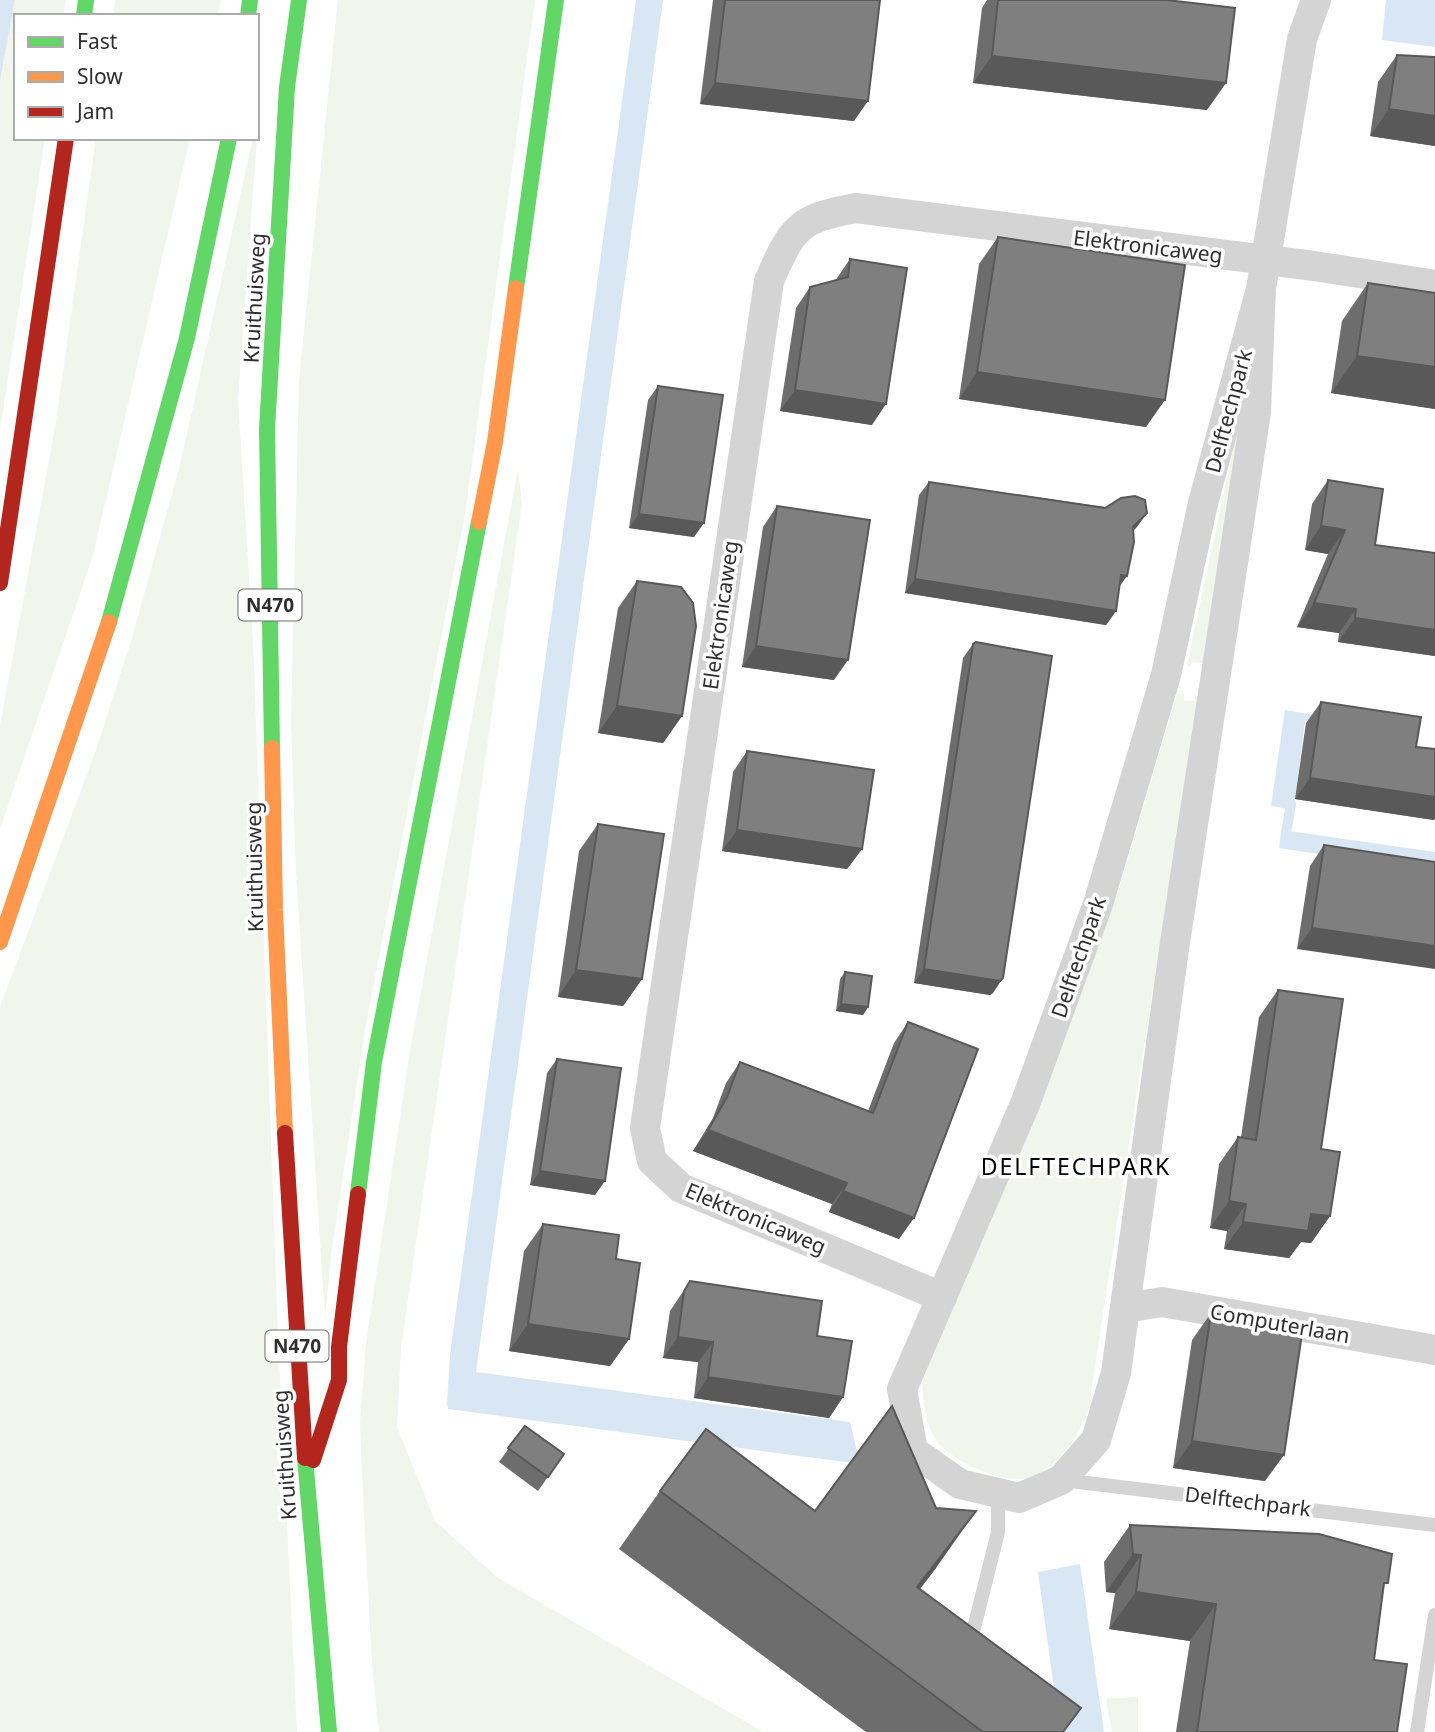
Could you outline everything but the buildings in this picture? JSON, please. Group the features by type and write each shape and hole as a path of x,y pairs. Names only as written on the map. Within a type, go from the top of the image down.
{"highway":[{"name":"Kruithuisweg","path":"299,0 287,87 267,429 275,910 288,1211 307,1480 330,1732"},
{"name":"N470","path":"307,1480 338,1380 339,1347 374,1062 495,442 556,0"},
{"path":"0,583 66,140"},
{"path":"0,942 113,611 187,338 229,140"}],"street":[{"name":"Delftechpark","path":"1296,0 1302,39"},
{"name":"Delftechpark","path":"1263,275 1256,412 1174,949 1116,1373 1096,1440 1061,1480 1019,1498 960,1484 913,1451 902,1389 1025,1104 1098,904 1166,675 1203,503 1263,275 1302,39 1316,0"},
{"name":"Elektronicaweg","path":"942,1297 681,1188 652,1161 645,1128 769,281 786,242 814,216 856,208 1263,275 1435,285"},
{"name":"Computerlaan","path":"1125,1308 1162,1302 1435,1350"}],"lane":[{"name":"Delftechpark","path":"1061,1480 1121,1485 1435,1525"},
{"path":"974,1628 998,1532 998,1493"},
{"path":"1435,1615 1418,1727 1435,1724"}],"shaded area":[{"path":"0,0 15,0 0,81"},
{"path":"15,0 66,0 63,14 14,14 14,140 45,140 0,430 0,81"},
{"path":"115,0 221,0 218,14 113,14"},
{"path":"338,0 535,0 465,514 366,1024 331,1255 325,1318 296,872 291,720 299,380"},
{"path":"636,0 663,0 476,1372 850,1422 860,1464 448,1409 447,1404 450,1355"},
{"path":"1386,0 1435,0 1435,47 1382,40"},
{"path":"96,140 190,140 93,555 0,829 0,726 55,428"},
{"path":"253,140 257,140 238,399 253,641 278,1336 297,1732 0,1732 0,1007 96,750 132,638 180,465"},
{"path":"1244,399 1203,663 1192,662 1190,667 1187,664"},
{"path":"518,469 522,503 401,1348 397,1427 435,1521 498,1578 763,1732 379,1732 372,1665 360,1422 366,1343 410,1051"},
{"path":"1177,694 1184,694 1184,701 1195,701 1195,696 1202,699 1167,896 1088,1412 1068,1447 1048,1468 1028,1478 1000,1477 956,1458 937,1441 924,1409 923,1374 1043,1097 1119,889"},
{"path":"1285,710 1351,721 1350,727 1305,721 1294,810 1271,806"},
{"path":"1282,830 1435,852 1435,871 1279,848"},
{"path":"1080,1564 1104,1732 1060,1732 1038,1572"},
{"path":"1138,1697 1138,1732 1112,1732 1106,1699"}],"waterway":[{"path":"1285,803 1291,804 1285,839 1289,839"}],"traffic: fast":[{"path":"84,14 86,0"},
{"path":"248,14 250,0"},
{"path":"272,748 267,429 287,87 299,0"},
{"path":"516,288 556,0"},
{"path":"109,622 187,338 229,140"},
{"path":"358,1194 374,1062 479,522"},
{"path":"305,1458 329,1732"}],"traffic: slow":[{"path":"479,522 495,442 516,288"},
{"path":"0,942 109,622"},
{"path":"272,748 275,910 285,1133"}],"traffic: jam":[{"path":"0,583 66,140"},
{"path":"285,1133 305,1458"},
{"path":"313,1460 339,1380 339,1347 358,1194"}],"district":[{"name":"DELFTECHPARK","path":"1076,1166"}]}
